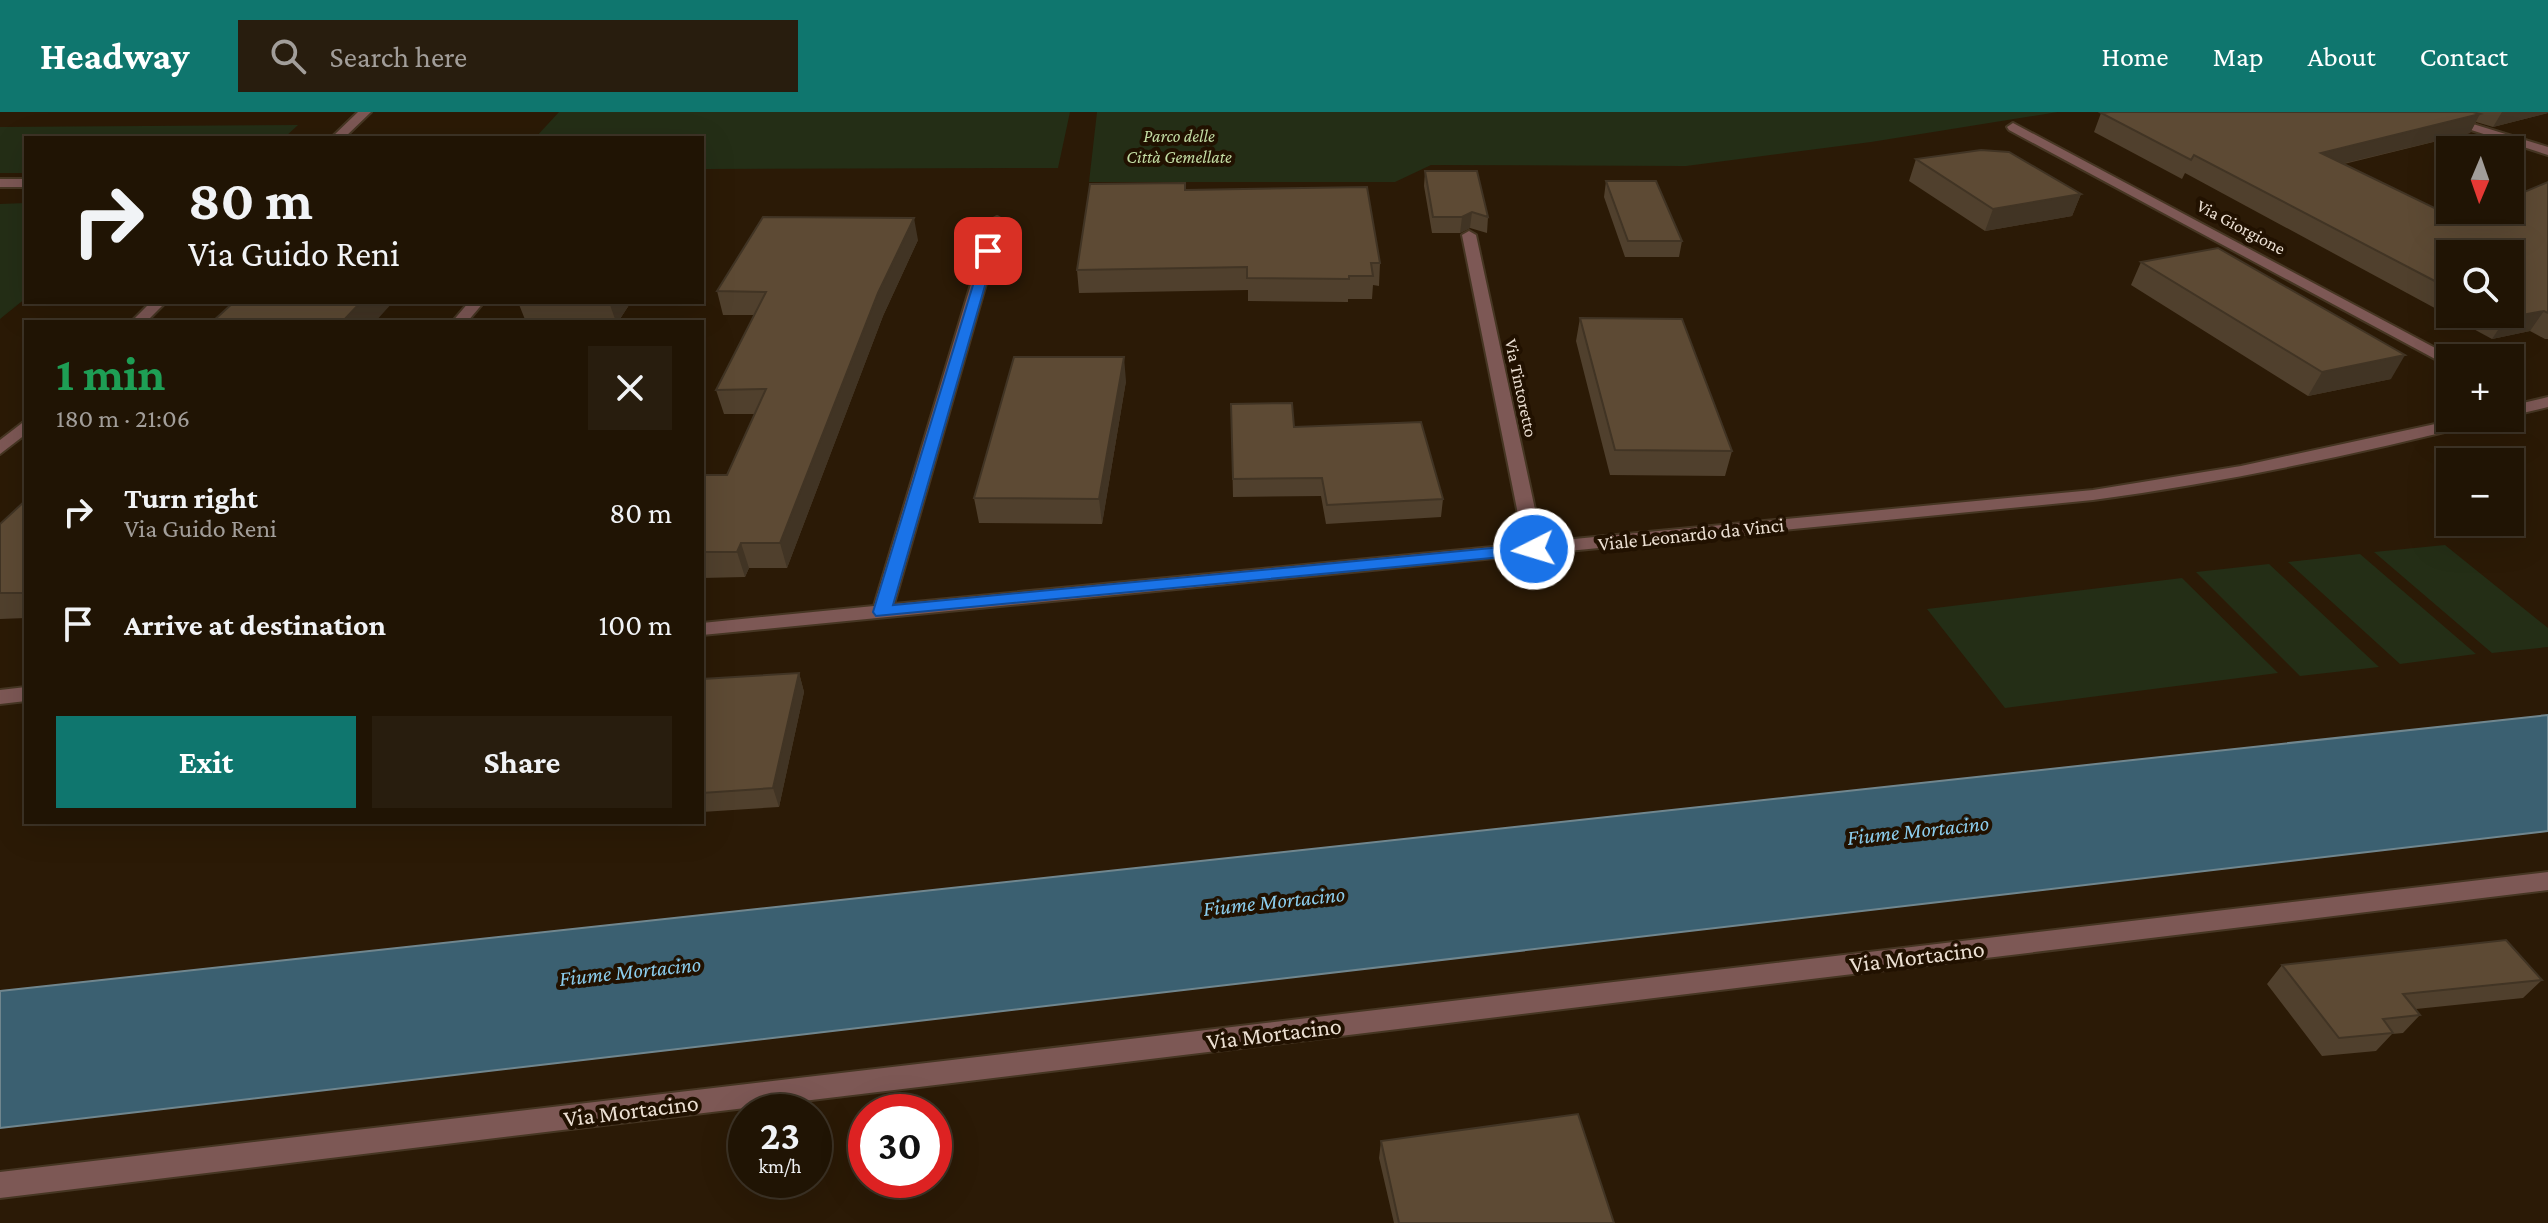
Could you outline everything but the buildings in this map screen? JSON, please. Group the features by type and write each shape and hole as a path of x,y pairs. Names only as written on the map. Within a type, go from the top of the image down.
{"street":[{"path":"339,136 365,112"},
{"path":"2422,112 2548,151"},
{"name":"Via Giorgione","path":"2013,127 2436,354"},
{"path":"0,183 24,183"},
{"path":"882,612 997,221"},
{"name":"Via Tintoretto","path":"1469,235 1534,549"},
{"path":"140,320 157,304"},
{"path":"461,320 475,304"},
{"path":"2524,402 2531,406"},
{"path":"2524,408 2548,402"},
{"path":"0,449 24,427"},
{"name":"Viale Leonardo da Vinci","path":"704,629 2093,495 2223,478 2436,430"},
{"path":"0,697 24,694"},
{"name":"Via Mortacino","path":"0,1185 2548,881"}],"green space":[{"path":"559,112 1070,112 1058,168 704,169 704,136 537,136"},
{"name":"Parco delle Città Gemellate","path":"1097,112 2058,112 1871,142 1686,166 1431,165 1395,182 1089,182"},
{"path":"298,125 286,136 24,136 24,173 0,173 0,127"},
{"path":"24,203 24,300 0,319 0,204"},
{"path":"2445,545 2548,628 2548,647 2492,653 2374,552"},
{"path":"2360,554 2476,654 2400,664 2288,562"},
{"path":"2269,564 2379,667 2300,676 2196,572"},
{"path":"2182,578 2278,673 2005,708 1927,609"}],"water":[{"name":"Fiume Mortacino","path":"2548,715 2548,831 0,1128 0,991"}],"route":[{"path":"988,251 882,612 1534,549"}]}
